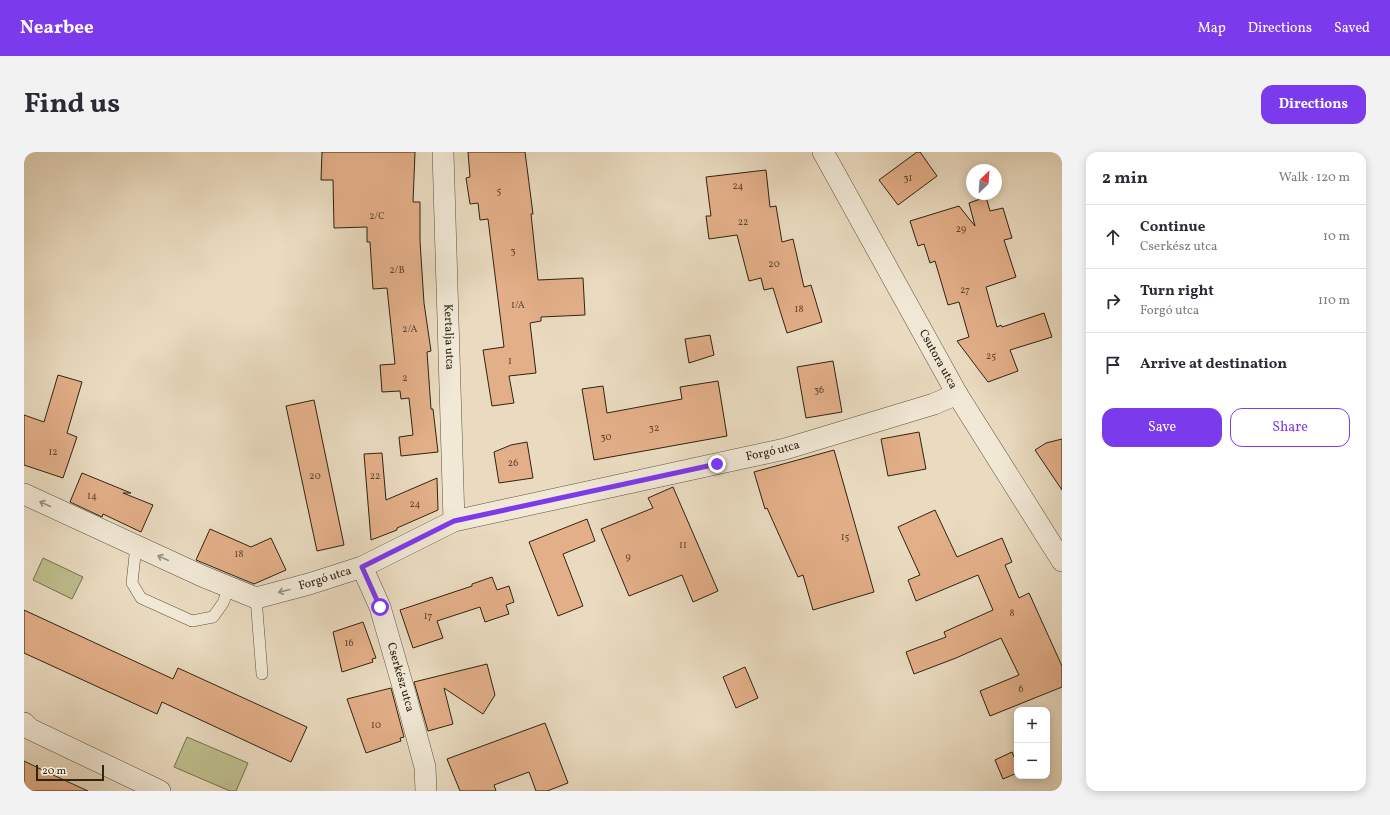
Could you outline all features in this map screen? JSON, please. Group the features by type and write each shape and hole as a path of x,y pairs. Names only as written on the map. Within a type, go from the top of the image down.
{"street":[{"name":"Kertalja utca","path":"443,152 454,521"},
{"name":"Csutora utca","path":"823,152 957,394 1062,562"},
{"name":"Forgó utca","path":"256,598 309,584 362,567 454,521 785,449 934,404 957,394"},
{"path":"24,494 136,546 256,598"},
{"name":"Cserkész utca","path":"362,567 380,607 406,697 425,767 426,791"},
{"path":"26,730 160,791"}],"lane":[{"path":"136,546 132,582 141,598 192,621 213,617 223,603 229,587"},
{"path":"256,598 262,674"}],"green space":[{"path":"43,558 83,577 72,599 33,580"},
{"path":"187,737 248,763 236,791 230,791 174,767"}],"building":[{"path":"322,152 415,152 413,202 420,202 420,241 424,303 431,351 427,352 431,409 433,409 438,452 401,456 399,437 413,435 409,398 401,399 400,391 382,392 380,365 395,364 387,288 373,289 370,242 367,242 367,227 334,228 333,180 321,180"},
{"path":"468,152 525,152 533,214 531,214 538,280 583,278 585,315 541,317 541,321 530,323 536,373 509,376 514,403 492,406 483,350 504,347 488,219 480,220 478,203 470,204 466,178 470,177"},
{"path":"917,152 920,152 937,176 898,205 879,180"},
{"path":"766,170 770,207 776,206 782,242 793,239 804,287 811,285 822,322 787,333 773,288 764,290 761,278 749,281 737,235 709,239 706,216 711,216 706,177"},
{"path":"978,200 987,200 990,211 1003,208 1012,238 1004,240 1016,277 986,287 997,327 1001,325 1002,327 1044,313 1052,337 1010,350 1018,371 988,382 957,341 969,337 959,302 948,305 935,261 930,263 924,244 918,246 910,221 959,206 975,226 969,203"},
{"path":"710,335 714,355 689,363 685,339"},
{"path":"833,361 842,412 806,418 797,367"},
{"path":"58,375 82,382 67,433 77,437 63,478 24,465 24,415 44,422"},
{"path":"718,381 727,436 594,460 582,389 603,386 607,413 682,399 680,387"},
{"path":"314,400 344,545 317,551 286,406"},
{"path":"919,432 926,469 888,476 881,439"},
{"path":"1062,439 1062,490 1035,450 1046,443"},
{"path":"527,442 533,478 499,483 494,452 511,445"},
{"path":"834,450 874,592 813,610 803,575 798,577 767,508 765,509 754,472"},
{"path":"382,453 386,500 437,478 438,510 397,528 397,530 371,540 364,454"},
{"path":"82,473 131,493 123,493 153,505 141,532 103,514 102,517 70,502"},
{"path":"673,487 718,591 693,602 682,575 629,596 601,529 653,508 648,498"},
{"path":"935,510 957,557 1002,538 1012,562 1005,565 1019,598 1029,593 1062,666 1062,687 990,716 980,691 1019,675 1001,638 956,658 914,674 906,652 946,637 944,632 993,610 978,575 916,601 908,580 920,575 898,527"},
{"path":"587,519 595,541 563,554 583,606 558,616 529,542"},
{"path":"210,529 251,547 271,538 286,570 254,584 196,560"},
{"path":"492,577 497,590 509,586 514,602 506,605 509,614 485,622 480,607 437,621 443,638 413,648 400,610 472,586 472,584"},
{"path":"24,610 173,679 178,668 307,727 291,762 162,702 157,714 24,653"},
{"path":"363,622 376,658 372,659 373,662 342,672 333,632"},
{"path":"487,664 495,695 483,714 444,688 453,724 428,731 414,682"},
{"path":"745,667 758,698 736,708 723,677"},
{"path":"391,688 404,737 400,738 401,741 366,753 347,699"},
{"path":"545,723 568,783 547,791 536,791 529,772 494,785 496,791 460,791 447,759"},
{"path":"1012,752 1014,757 1014,774 1003,779 995,760"},
{"path":"24,761 51,774 88,791 24,791"}],"route":[{"path":"380,607 362,567 454,521 717,464"}]}
